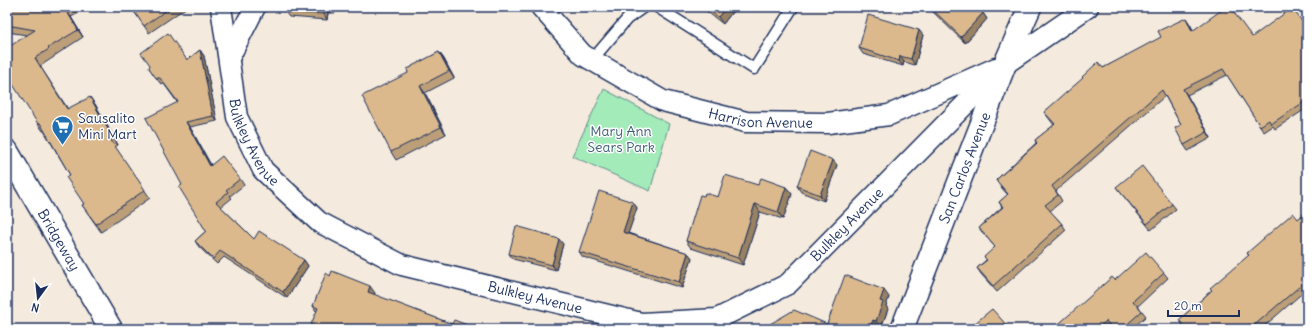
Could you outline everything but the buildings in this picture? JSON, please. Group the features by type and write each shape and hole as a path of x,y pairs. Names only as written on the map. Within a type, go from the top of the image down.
{"street":[{"name":"Bulkley Avenue","path":"221,7 237,118 263,170 319,222 402,265 642,323 717,319 788,284 1005,64"},
{"path":"229,58 255,7"},
{"name":"Harrison Avenue","path":"541,7 583,55 663,101 746,122 828,122 889,115 1005,64"},
{"name":"San Carlos Avenue","path":"902,329 1005,64 1030,7"},
{"path":"1005,64 1088,7"},
{"name":"Bridgeway","path":"7,150 112,329"}],"lane":[{"path":"592,60 627,19 644,7"},
{"path":"657,7 754,69 793,7"}],"green space":[{"name":"Mary Ann Sears Park","path":"604,89 669,124 650,191 572,156"}],"place":[{"name":"Sausalito Mini Mart","path":"62,146"}]}
